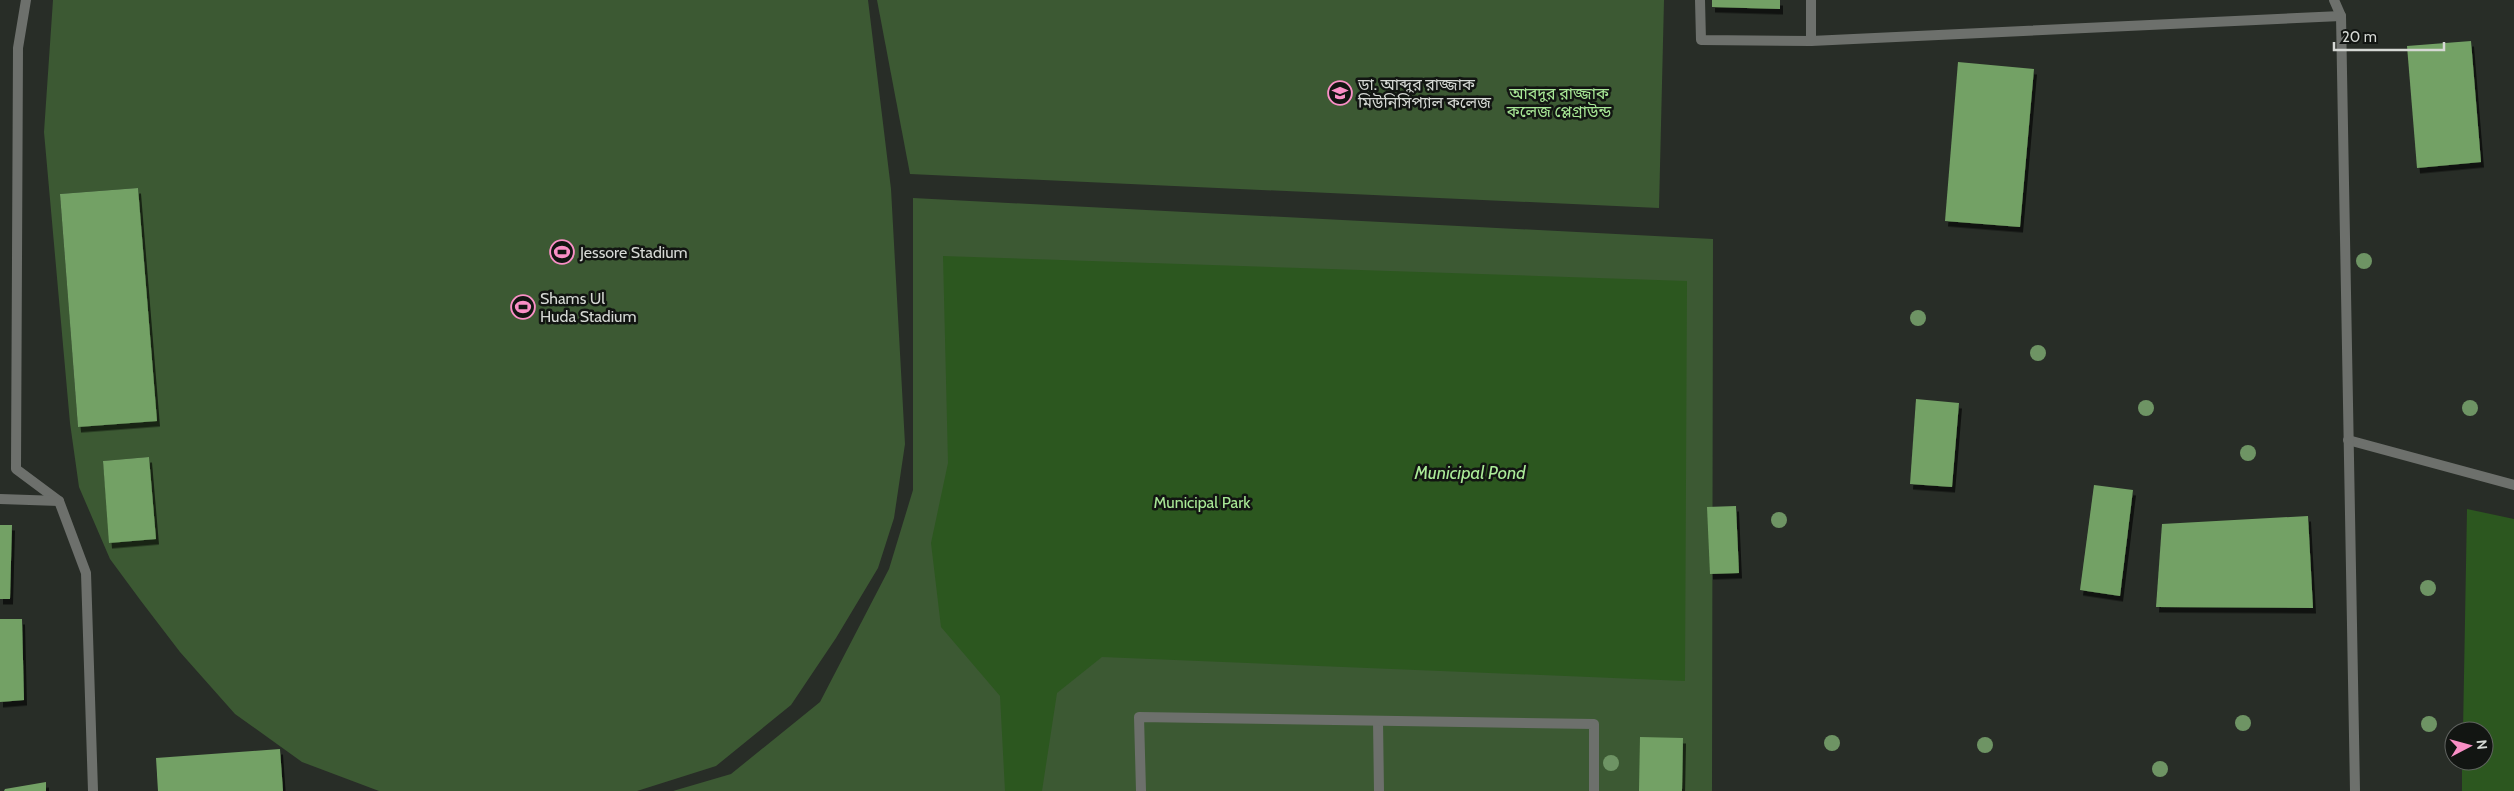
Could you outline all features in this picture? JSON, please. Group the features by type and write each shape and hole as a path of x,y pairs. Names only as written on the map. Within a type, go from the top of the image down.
{"street":[{"path":"26,0 18,48 16,469 59,501 86,573 93,791"},
{"path":"1700,0 1700,40 1811,41 2341,16"},
{"path":"1811,0 1811,41"},
{"path":"2334,0 2341,16 2355,791"},
{"path":"2348,440 2514,485"},
{"path":"0,499 59,501"},
{"path":"1141,791 1139,717 1594,724 1594,791"},
{"path":"1378,721 1379,791"}],"green space":[{"name":"Shams Ul Huda Stadium","path":"53,0 868,0 891,189 905,444 894,518 878,568 836,638 791,705 716,766 637,791 379,791 302,762 235,714 180,652 110,559 79,487 70,423 44,132","holes":["138,188 156,421 78,427 60,194","149,457 155,539 110,543 103,461"]},
{"name":"আবদুর রাজ্জাক কলেজ প্লেগ্রাউন্ড","path":"877,0 1664,0 1659,208 910,174"},
{"name":"Municipal Pond","path":"913,198 1713,239 1712,791 673,791 731,774 820,702 889,569 913,490"}],"water":[{"name":"Municipal Pond","path":"943,256 1687,281 1685,681 1102,657 1057,693 1042,791 1005,791 1000,696 941,627 931,543 948,463"},
{"path":"2467,509 2514,519 2514,791 2462,791 2462,771 2494,771 2494,721 2463,721"}],"building":[{"path":"1712,0 1780,0 1780,9 1712,7"},
{"path":"2471,41 2481,162 2417,168 2407,46"},
{"path":"1958,62 2034,69 2020,227 1945,221"},
{"path":"138,188 157,421 78,427 60,194"},
{"path":"1916,399 1959,403 1952,487 1910,484"},
{"path":"149,457 156,539 109,543 103,461"},
{"path":"2094,485 2133,490 2120,596 2080,590"},
{"path":"1736,506 1739,573 1710,574 1707,507"},
{"path":"2308,516 2313,608 2156,607 2162,524"},
{"path":"0,525 12,525 10,599 0,599"},
{"path":"0,619 22,619 24,700 0,702"},
{"path":"1640,737 1683,738 1682,791 1639,791"},
{"path":"280,749 283,791 158,791 156,758"},
{"path":"46,782 46,791 4,791 5,789"}],"place":[{"name":"ডা. আব্দুর রাজ্জাক মিউনিসিপ্যাল কলেজ","path":"1340,93"},
{"name":"Jessore Stadium","path":"562,252"},
{"name":"Shams Ul Huda Stadium","path":"523,307"}],"park label":[{"name":"Municipal Park","path":"1202,502"}]}
